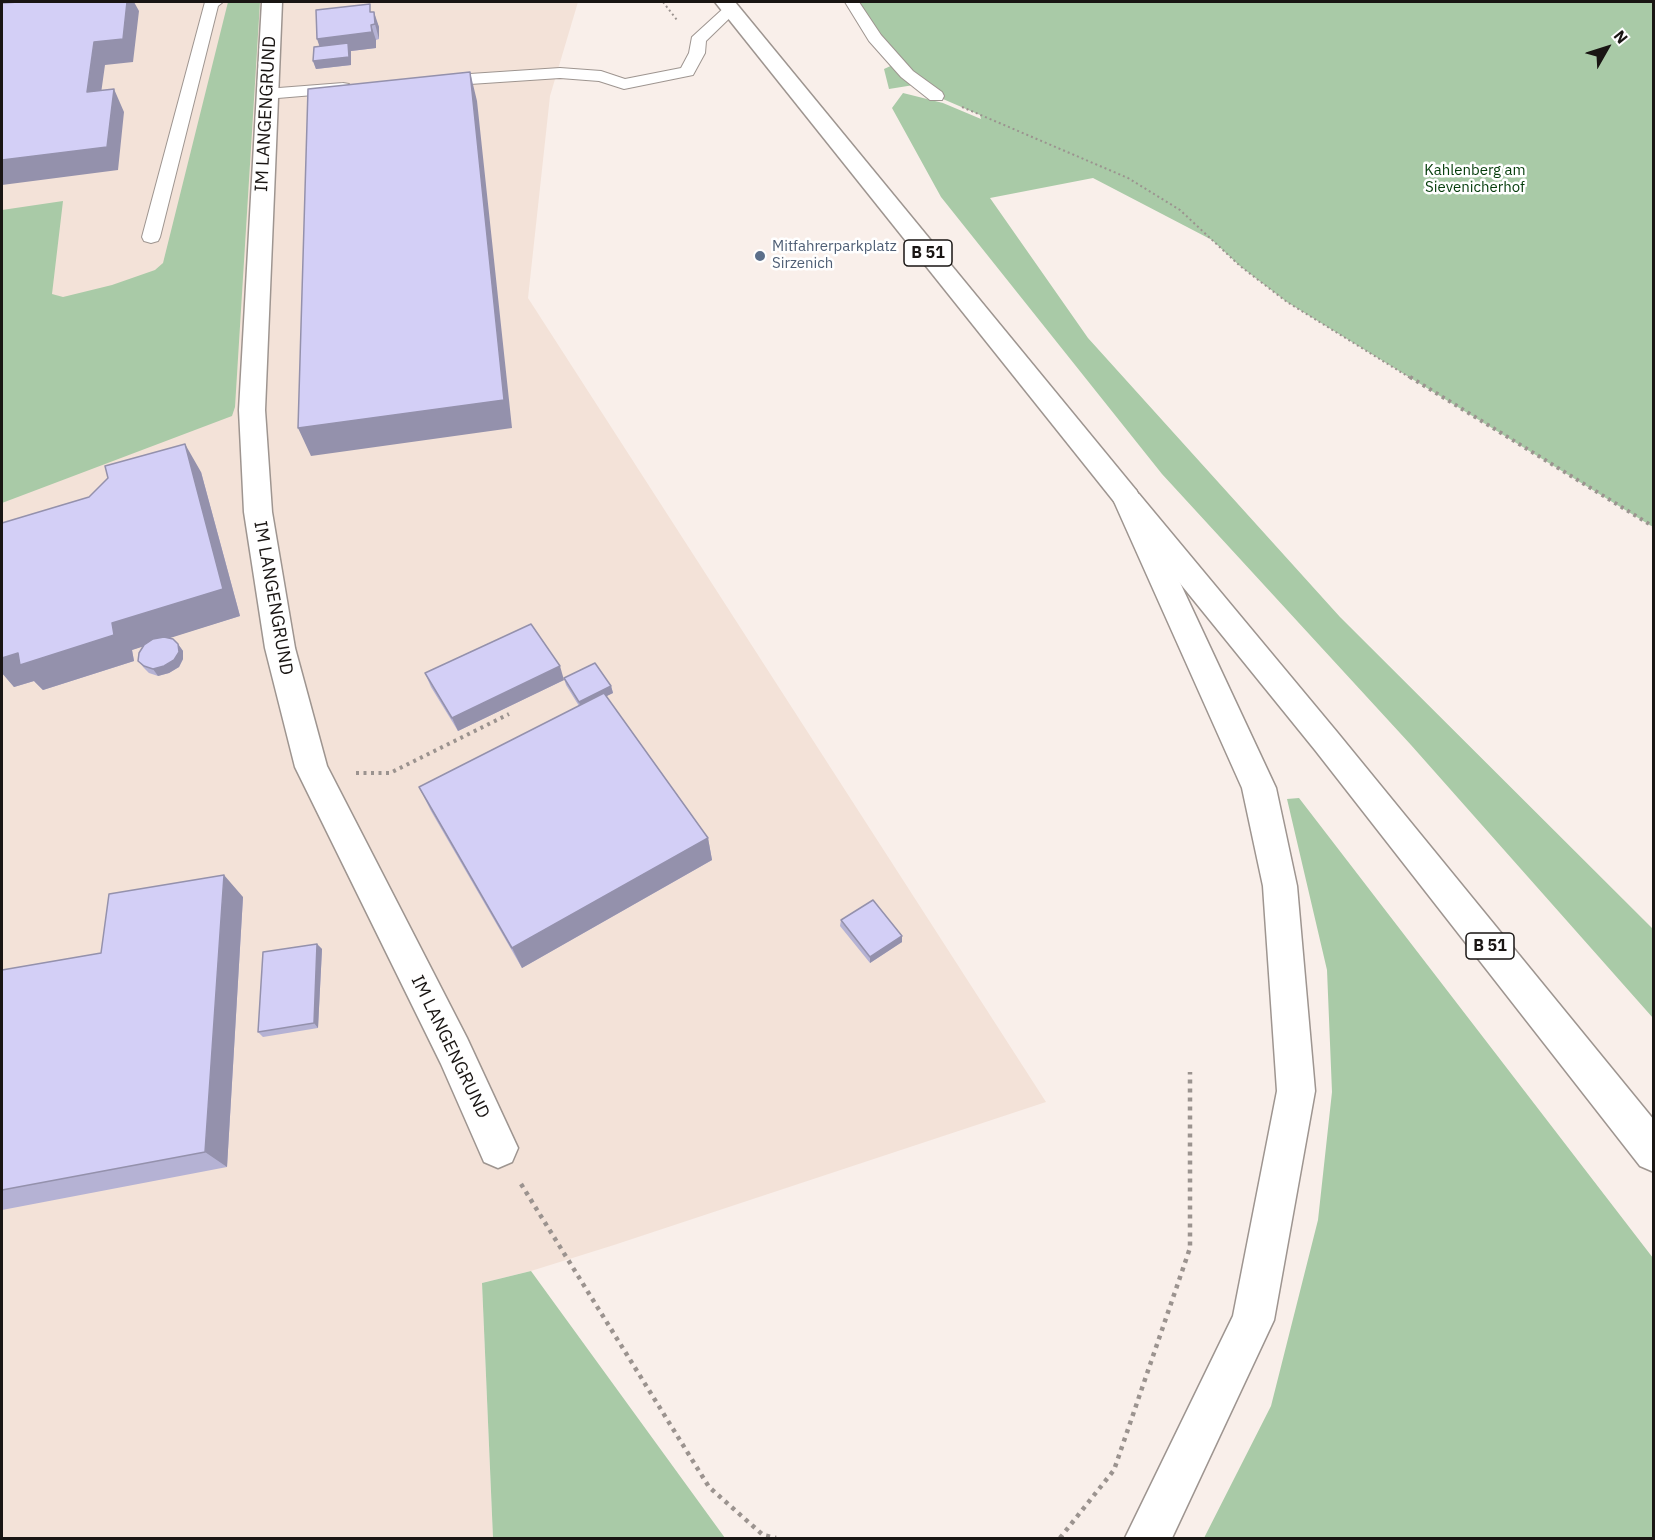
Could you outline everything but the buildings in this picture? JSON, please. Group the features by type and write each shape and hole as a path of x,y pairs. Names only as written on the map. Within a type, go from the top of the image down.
{"main road":[{"name":"IM LANGENGRUND","path":"272,2 252,410 258,512 280,648 311,767 454,1051 498,1148"},
{"name":"B 51","path":"728,5 1319,732 1653,1152"},
{"path":"1126,497 1259,788 1280,886 1296,1091 1253,1320 1148,1539"}],"lane":[{"path":"152,237 211,4 215,2"},
{"path":"852,2 875,38 907,74 936,96"},
{"path":"419,83 560,73 601,76 624,84 687,72 697,53 698,40 728,5"},
{"path":"266,94 360,87"}],"path":[{"path":"936,96 1128,178 1180,210 1240,266 1287,302 1653,527"},
{"path":"311,767 343,773 390,773 509,714"},
{"path":"1060,1539 1114,1470 1190,1248 1190,1072"},
{"path":"498,1148 709,1487 764,1535 776,1539"}],"shaded area":[{"path":"2,2 578,2 550,96 528,298 1046,1102 614,1245 531,1271 482,1283 493,1538 2,1538"}],"green space":[{"path":"228,2 260,2 235,407 232,416 2,503 2,210 63,201 52,294 63,297 112,285 155,270 163,263"},
{"name":"Kahlenberg am Sievenicherhof","path":"852,2 1653,2 1653,527 1287,302 1240,266 1212,240 1093,178 990,198 1088,338 1340,617 1653,929 1653,1018 1411,745 1162,474 941,197 892,108 903,93 943,103 981,119 980,115 936,96 920,84 889,89 884,69 897,63 875,38"},
{"path":"1299,798 1653,1258 1653,1538 1204,1538 1271,1406 1318,1220 1332,1092 1327,970 1287,799"},
{"path":"531,1271 725,1538 493,1538 482,1283"}],"place":[{"name":"Mitfahrerparkplatz Sirzenich","path":"760,256"}]}
